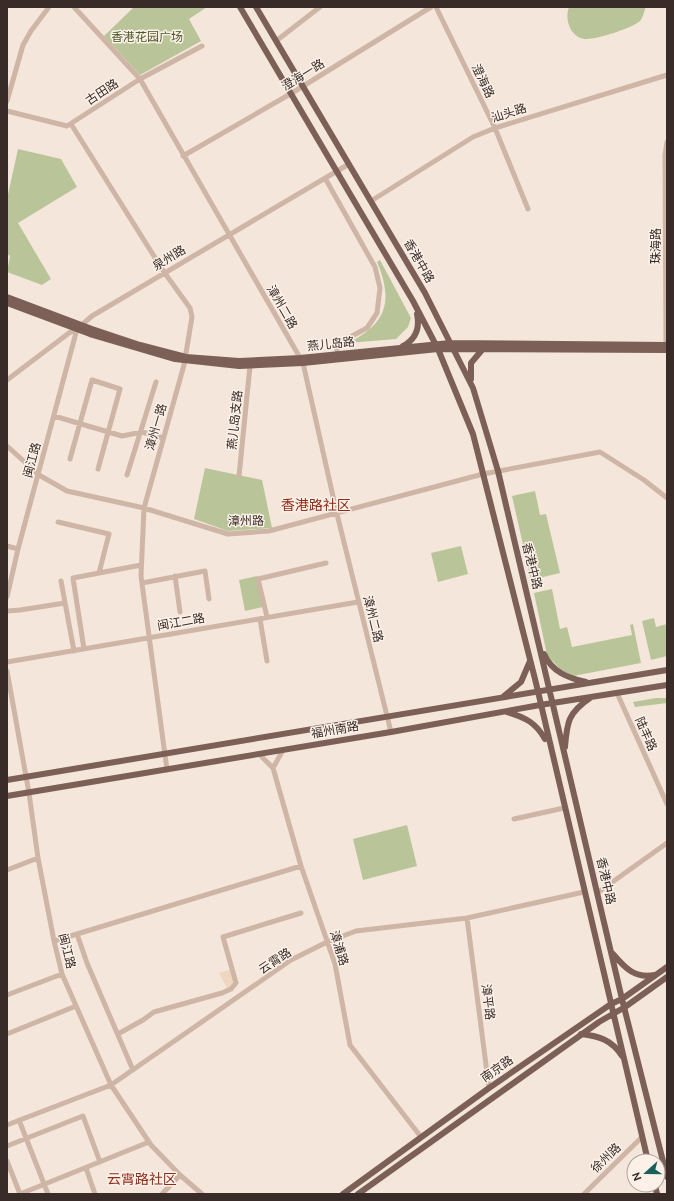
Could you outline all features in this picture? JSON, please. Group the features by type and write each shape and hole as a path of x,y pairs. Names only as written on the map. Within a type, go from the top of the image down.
{"main road":[{"name":"香港中路","path":"240,7 338,171 437,346 473,434 538,692 549,745 646,1153"},
{"name":"香港中路","path":"256,7 425,293 473,388 498,471 622,999 667,1177"},
{"name":"燕儿岛路","path":"7,297 132,348 186,359 250,366 437,346"},
{"name":"燕儿岛路","path":"7,303 79,327"},
{"path":"400,347 414,338 418,330 419,322 416,308"},
{"name":"燕儿岛路","path":"186,359 239,361 302,360 338,354 400,347 437,346 666,347"},
{"name":"燕儿岛路","path":"452,346 482,350 666,347"},
{"path":"473,388 470,373 471,363 482,350"},
{"path":"540,646 547,661 558,671 572,678 590,683"},
{"path":"504,696 521,682 530,661"},
{"name":"福州南路","path":"7,780 667,670"},
{"name":"福州南路","path":"7,796 391,732 506,712 540,704 667,685"},
{"path":"565,753 568,720 573,712 592,697"},
{"path":"506,712 523,716 530,721 538,728 549,745"},
{"path":"611,952 624,967 634,974 648,976 659,974"},
{"name":"南京路","path":"343,1194 489,1088 611,1004 622,999 667,968"},
{"name":"南京路","path":"358,1194 581,1034 613,1012 625,1007 667,977"},
{"path":"581,1034 605,1039 617,1049 624,1059"}],"street":[{"path":"7,101 23,45 31,31 49,7"},
{"name":"漳州二路","path":"74,7 140,79 183,156 302,360 358,602 391,732"},
{"path":"276,41 320,7"},
{"name":"澄海一路","path":"183,156 292,94 431,7"},
{"name":"澄海路","path":"436,7 495,128 528,209"},
{"name":"古田路","path":"69,125 140,79 202,46"},
{"name":"汕头路","path":"371,201 473,137 495,128 667,75"},
{"path":"7,111 69,125"},
{"name":"漳州一路","path":"69,125 164,272 190,308 192,317 186,359 144,508 141,565 142,582 167,770"},
{"name":"珠海路","path":"666,347 665,155 667,142"},
{"name":"泉州路","path":"7,380 92,316 228,234 349,164"},
{"path":"325,178 375,267 380,288 377,313 367,328 337,344 338,354"},
{"name":"闽江路","path":"7,597 18,548 79,327"},
{"name":"燕儿岛支路","path":"239,476 250,366"},
{"path":"70,459 92,380 120,389 110,432 98,469"},
{"path":"127,475 142,432 156,382"},
{"path":"54,416 122,436 142,432 163,438"},
{"name":"漳州路","path":"7,446 39,475 68,491 144,508 228,534 269,531 483,474 600,452 644,480 667,498"},
{"path":"58,522 109,534 99,573"},
{"path":"7,546 18,548"},
{"path":"267,618 258,579 326,563"},
{"path":"84,649 72,578 141,565"},
{"path":"142,582 205,571 209,599"},
{"path":"175,576 180,612"},
{"path":"61,581 74,651"},
{"name":"闽江二路","path":"7,662 358,602"},
{"path":"7,611 65,603"},
{"path":"260,619 267,661"},
{"name":"闽江路","path":"7,671 29,793 38,858 62,974 111,1085 150,1142 180,1175 202,1194"},
{"name":"陆丰路","path":"617,693 667,804"},
{"path":"259,754 273,768 283,750"},
{"name":"漳浦路","path":"273,768 301,866 335,964 350,1045 421,1138"},
{"path":"514,819 564,808"},
{"path":"597,893 667,843"},
{"path":"7,870 38,858"},
{"path":"54,941 301,866"},
{"name":"云霄路","path":"7,1125 111,1085 291,960 327,942 356,931 467,918 584,892"},
{"path":"118,1034 154,1012 222,993 231,989 236,983 223,937 301,913"},
{"name":"漳平路","path":"467,918 489,1088"},
{"path":"77,934 87,963 133,1070"},
{"path":"7,995 62,974"},
{"path":"7,1034 76,1006"},
{"path":"7,1146 83,1116 100,1162"},
{"path":"19,1120 48,1194"},
{"name":"徐州路","path":"584,1194 642,1136"},
{"path":"7,1160 20,1194 150,1142"},
{"path":"86,1168 95,1194"},
{"path":"162,1194 180,1175"}],"green space":[{"name":"香港花园广场","path":"134,7 207,7 189,19 201,41 140,75 104,36"},
{"path":"569,7 646,7 641,20 636,24 615,33 587,39 577,36 570,28 567,17"},
{"path":"18,149 61,159 77,187 18,223 51,279 42,285 7,272 10,256 7,254 7,199"},
{"path":"380,260 411,318 408,327 396,339 348,343 361,336 371,328 378,320 383,310 385,289 377,262"},
{"path":"205,468 262,480 272,528 228,531 194,519"},
{"path":"535,491 540,515 546,514 560,573 531,580 512,496"},
{"path":"461,546 468,574 438,582 431,553"},
{"path":"257,576 263,607 245,611 239,580"},
{"path":"552,589 560,629 567,627 572,647 632,635 630,625 633,624 641,663 573,676 561,670 547,655 534,593"},
{"path":"654,618 656,627 667,624 667,656 651,660 642,621"},
{"path":"656,698 667,698 667,703 635,707 633,702"},
{"path":"407,825 417,866 363,880 353,839"}],"shaded area":[{"path":"232,969 236,983 228,990 219,973"}],"district":[{"name":"香港路社区","path":"316,505"},
{"name":"云霄路社区","path":"142,1179"}]}
